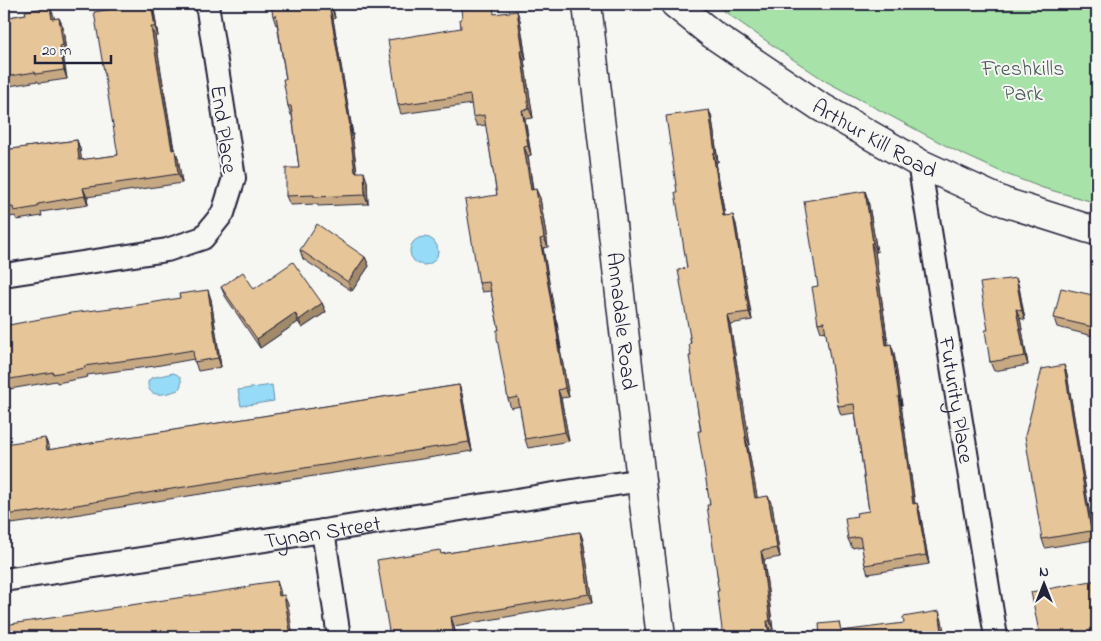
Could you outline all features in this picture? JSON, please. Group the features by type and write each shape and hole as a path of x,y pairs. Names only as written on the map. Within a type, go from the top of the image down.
{"street":[{"name":"End Place","path":"4,275 167,250 203,238 223,213 234,178 207,4"},
{"name":"Annadale Road","path":"587,4 641,480 661,637"},
{"name":"Arthur Kill Road","path":"675,4 712,34 819,106 919,163 1004,202 1097,230"},
{"name":"Futurity Place","path":"919,163 996,637"},
{"name":"Tynan Street","path":"4,580 641,480"},
{"path":"323,531 339,637"}],"green space":[{"name":"Freshkills Park","path":"714,4 1097,4 1097,203 1043,188 1006,174 956,151 827,82"}],"water":[{"path":"424,237 434,241 438,251 434,261 424,265 414,261 410,251 414,241"},
{"path":"173,373 180,377 181,380 178,390 158,394 151,391 148,382 151,378"},
{"path":"272,385 274,401 241,406 238,390"}],"building":[{"path":"140,4 151,4 155,27 151,27 172,150 175,149 178,174 83,188 85,196 38,204 38,207 14,211 13,207 4,208 4,150 77,140 79,160 118,155 94,12"},
{"path":"271,4 331,4 332,9 330,10 350,126 355,172 364,172 365,195 286,196 286,168 299,168 291,106 288,106 283,79 286,79 276,15 273,16"},
{"path":"493,4 494,14 517,11 529,109 522,110 528,146 524,147 531,190 536,189 544,238 540,239 554,313 565,388 558,390 565,432 525,439 518,397 508,399 497,338 497,330 499,330 489,282 479,283 465,200 497,195 484,115 473,117 470,95 398,105 388,40 461,28 461,9"},
{"path":"50,7 52,19 59,18 63,45 60,46 64,70 4,77 4,18 26,14 25,11"},
{"path":"709,110 715,153 713,153 723,216 733,215 749,312 727,315 745,437 755,498 768,496 777,548 761,551 770,621 767,621 769,637 723,637 717,591 719,591 718,581 707,505 710,505 698,431 701,431 689,356 691,356 689,344 691,343 678,270 687,268 666,116"},
{"path":"865,191 886,345 891,344 913,504 917,503 926,555 865,565 860,537 848,539 845,518 857,516 856,513 869,511 854,404 838,406 824,322 818,323 812,287 818,286 804,201"},
{"path":"317,224 365,257 348,282 300,250"},
{"path":"293,262 322,303 299,320 295,313 257,339 221,287 243,272 254,289"},
{"path":"1016,278 1022,311 1016,309 1025,356 990,362 985,330 988,330 980,283"},
{"path":"1061,288 1097,296 1097,328 1054,318"},
{"path":"208,290 218,358 194,362 193,350 84,366 85,368 53,374 53,372 4,380 4,326 71,313 120,308 180,298 179,294"},
{"path":"1064,365 1091,531 1042,539 1025,436 1042,369"},
{"path":"459,385 469,442 30,513 4,515 4,444 45,438 47,450"},
{"path":"580,532 589,594 451,617 454,637 390,637 377,560 440,550 441,554"},
{"path":"1097,580 1097,631 1061,637 1040,637 1031,592"},
{"path":"277,581 279,596 284,595 291,636 4,637 4,625 250,587 249,585"},
{"path":"939,611 943,637 820,637 819,624 839,622 841,631 904,623 903,617"}]}
